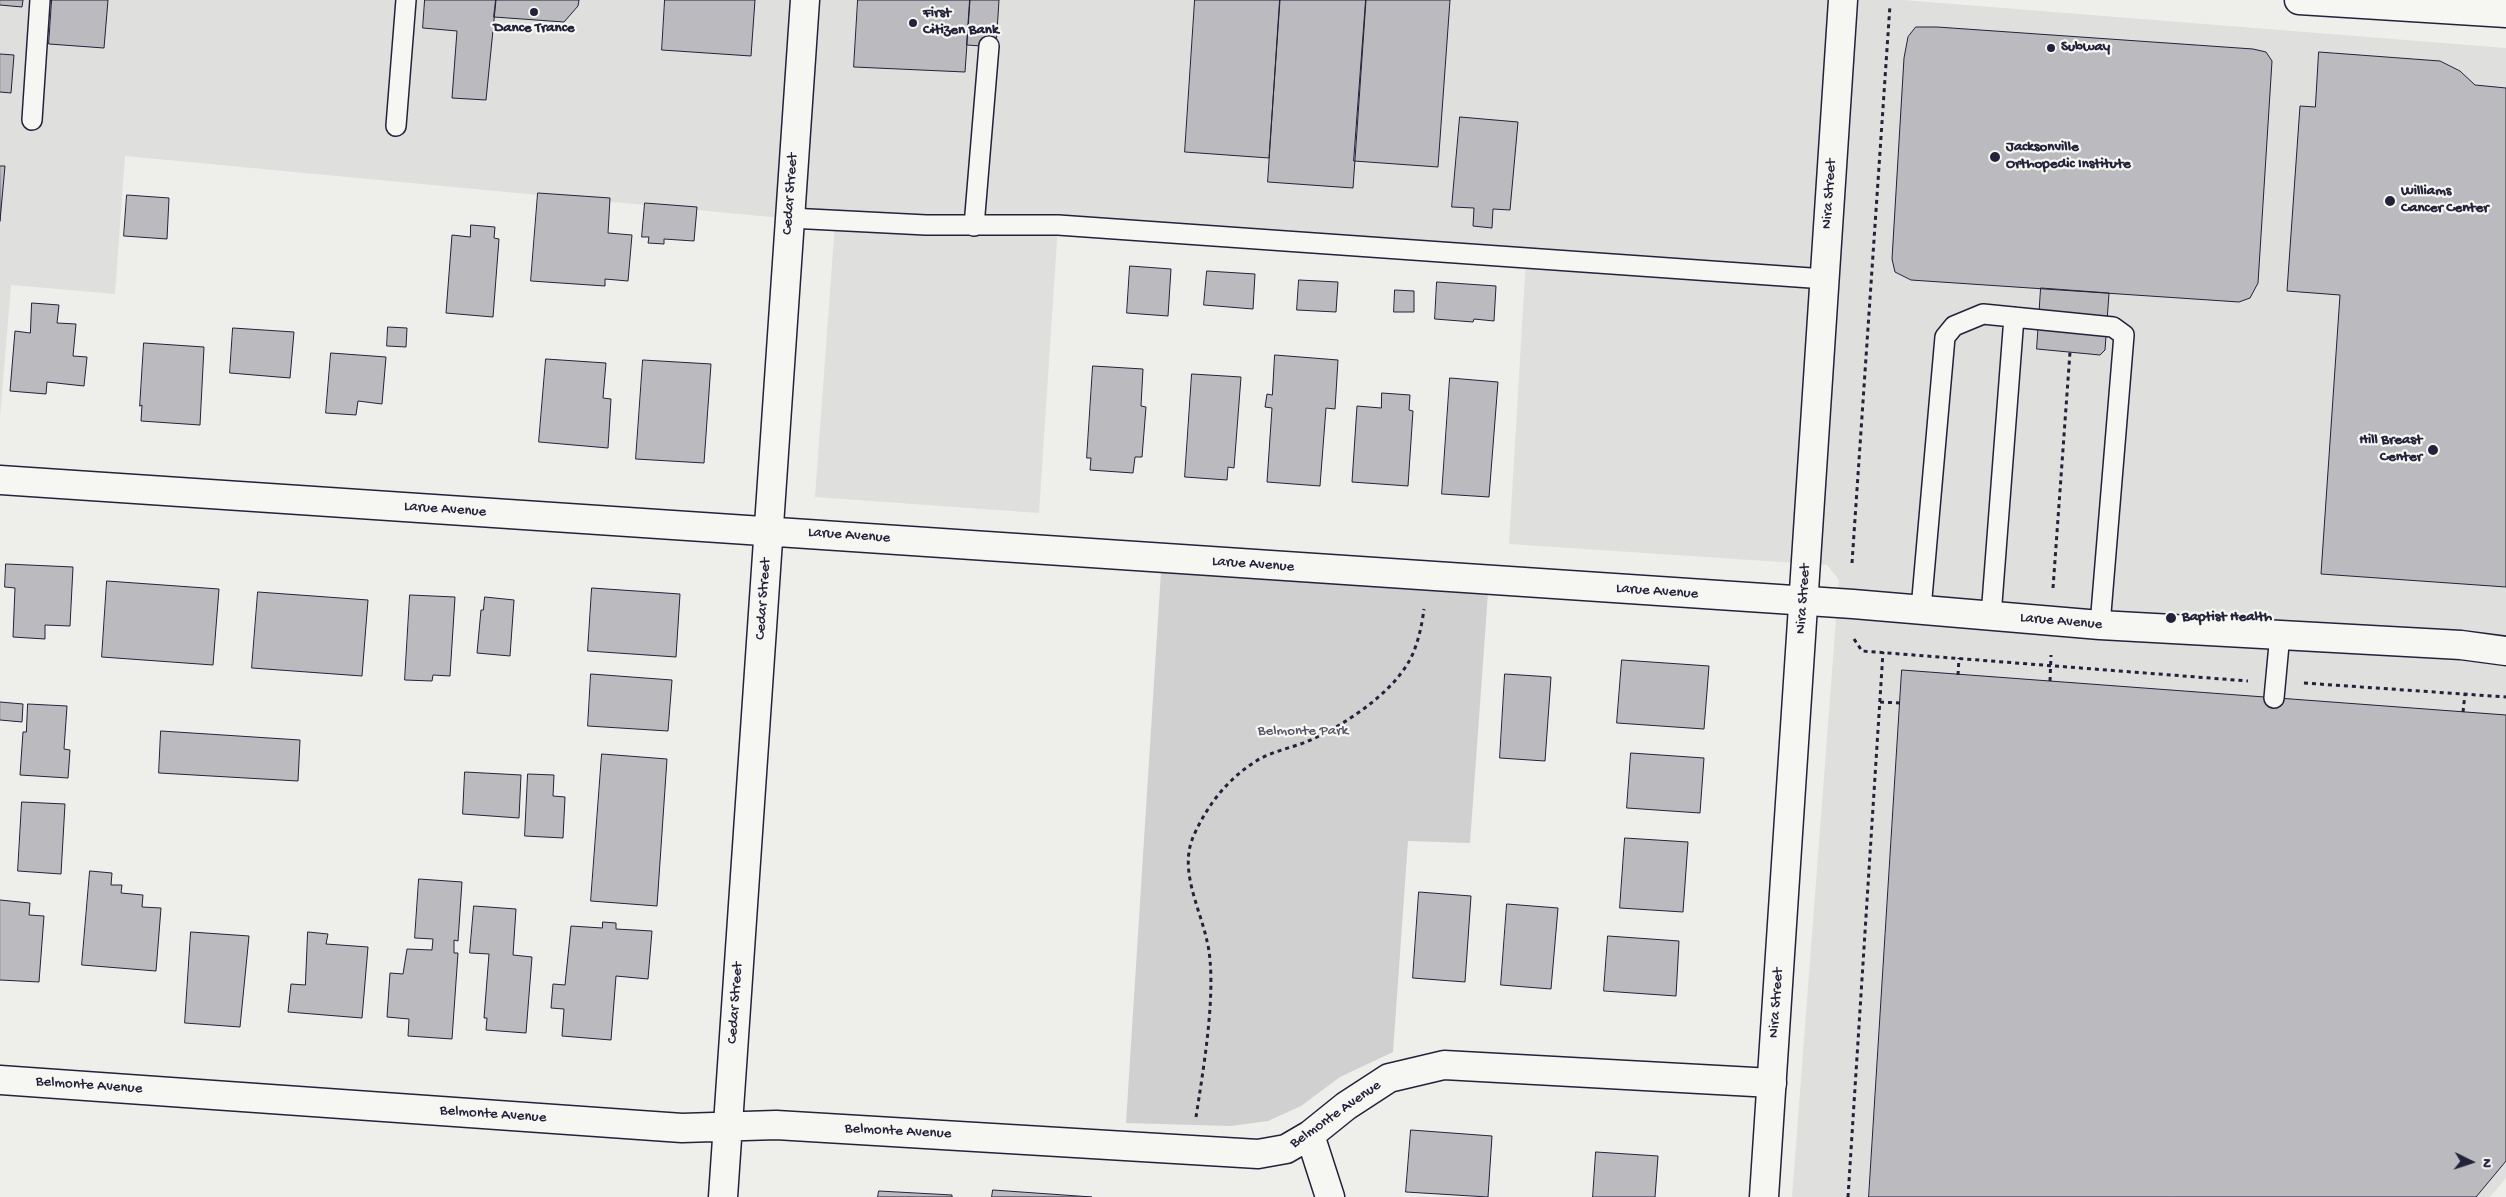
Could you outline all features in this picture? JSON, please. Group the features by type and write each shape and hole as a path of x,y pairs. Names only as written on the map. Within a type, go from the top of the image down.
{"street":[{"name":"Cedar Street","path":"723,1197 804,0"},
{"name":"Nira Street","path":"1764,1197 1843,0"},
{"path":"2299,0 2506,13"},
{"name":"Larue Avenue","path":"0,480 1921,609 2100,625 2461,645 2506,651"},
{"name":"Belmonte Avenue","path":"0,1080 682,1128 776,1125 1258,1154 1286,1149 1310,1135 1346,1106 1389,1078 1444,1065 1772,1083"},
{"path":"1310,1135 1330,1197"}],"lane":[{"path":"32,120 40,0"},
{"path":"396,126 406,0"},
{"path":"974,226 989,46"},
{"path":"790,218 974,226 1058,225 1825,279"},
{"path":"1921,609 1945,338 1954,326 1983,314 2113,327 2124,335 2100,625"},
{"path":"1991,616 2014,317"},
{"path":"2275,690 2280,634"}],"path":[{"path":"1852,563 1890,5"},
{"path":"2052,596 2072,323"},
{"path":"1190,1150 1200,1092 1211,990 1208,944 1188,876 1188,858 1192,837 1205,813 1227,784 1254,762 1284,748 1314,739 1368,706 1389,686 1409,663 1423,620 1428,577"},
{"path":"1854,639 1862,651 2050,665 2275,690 2465,694 2506,697"},
{"path":"2050,682 2051,646"},
{"path":"1848,1197 1883,652"},
{"path":"1958,674 1959,658"},
{"path":"2463,712 2465,694"},
{"path":"1880,702 1900,703"}],"shaded area":[{"name":"Baptist Health","path":"0,0 1903,0 2506,48 2506,1178 2490,1197 1792,1197 1839,580 1827,565 1509,544 1526,259 1058,225 1039,513 815,497 835,223 125,156 115,294 11,285 0,417"}],"green space":[{"name":"Belmonte Park","path":"1161,572 1488,593 1470,843 1408,841 1393,1052 1340,1077 1301,1106 1268,1121 1231,1126 1126,1123"}],"building":[{"path":"0,0 23,0 22,7 0,5"},
{"path":"52,0 108,0 104,48 49,44"},
{"path":"425,0 496,0 486,100 452,98 457,31 423,28"},
{"name":"Dance Trance","path":"496,0 579,0 578,6 564,22 494,17"},
{"path":"665,0 755,0 751,56 662,50"},
{"name":"First Citizen Bank","path":"858,0 970,0 965,72 854,67"},
{"path":"970,0 999,0 996,47 967,45"},
{"path":"1195,0 1280,0 1269,158 1185,152"},
{"path":"1280,0 1366,0 1353,188 1268,182"},
{"path":"1366,0 1450,0 1438,167 1354,161"},
{"path":"1916,27 2253,49 2266,52 2272,61 2258,283 2250,298 2239,302 1911,280 1895,272 1892,259 1904,58 1908,37"},
{"path":"2319,52 2440,61 2460,71 2475,85 2506,88 2506,587 2321,574 2340,295 2287,291 2300,106 2315,107"},
{"path":"0,54 14,55 11,93 0,92"},
{"path":"1460,117 1518,122 1510,210 1493,209 1492,228 1473,226 1474,208 1452,207"},
{"path":"0,166 5,166 0,221"},
{"path":"538,193 610,198 608,233 632,235 628,281 605,279 605,286 531,281"},
{"path":"127,195 169,198 167,239 124,236"},
{"path":"645,203 697,207 694,241 664,239 664,244 648,243 649,237 642,237"},
{"path":"471,225 495,227 494,238 499,239 493,317 446,313 452,235 470,237"},
{"path":"1130,266 1171,269 1168,316 1127,313"},
{"path":"1207,271 1255,274 1253,309 1204,305"},
{"path":"1299,280 1338,282 1336,312 1297,310"},
{"path":"1437,282 1496,286 1494,321 1474,319 1473,322 1435,319"},
{"path":"2041,288 2109,293 2105,350 2100,355 2037,349"},
{"path":"1395,290 1414,291 1414,312 1394,312"},
{"path":"32,303 59,305 57,323 76,324 73,356 87,357 84,386 47,382 46,394 10,391 15,331 30,333"},
{"path":"388,327 407,328 406,347 387,346"},
{"path":"233,328 294,332 290,378 230,373"},
{"path":"144,343 204,347 200,425 141,421 142,405 140,406"},
{"path":"331,353 386,357 382,404 358,401 356,415 326,413"},
{"path":"1275,355 1338,360 1335,409 1326,408 1320,486 1267,482 1272,408 1265,407 1267,394 1272,395"},
{"path":"546,359 606,363 603,398 611,399 608,448 539,442"},
{"path":"643,360 711,364 704,463 636,459"},
{"path":"1093,366 1143,369 1141,406 1146,407 1142,457 1135,457 1133,473 1090,470 1091,458 1087,458"},
{"path":"1192,374 1241,377 1234,468 1228,467 1227,480 1185,477"},
{"path":"1450,378 1498,382 1489,497 1442,494"},
{"path":"1382,393 1410,395 1409,410 1413,411 1408,486 1352,482 1357,406 1381,408"},
{"path":"6,564 73,567 70,626 45,625 45,639 13,637 15,588 5,587"},
{"path":"107,581 219,589 213,665 102,657"},
{"path":"592,588 680,594 676,657 588,651"},
{"path":"258,592 368,600 362,676 252,668"},
{"path":"410,595 455,597 450,676 433,675 432,681 405,680"},
{"path":"485,597 514,600 510,656 477,653 481,610 483,610"},
{"path":"1622,660 1709,666 1704,729 1617,723"},
{"path":"1902,670 2506,715 2506,1161 2476,1197 1869,1197"},
{"path":"591,674 672,680 668,731 588,726"},
{"path":"1505,674 1551,677 1545,761 1500,758"},
{"path":"0,702 23,704 22,722 0,720"},
{"path":"28,704 67,706 64,749 70,750 68,778 20,775 23,732 26,732"},
{"path":"161,731 300,740 298,781 159,773"},
{"path":"1631,753 1704,758 1700,813 1627,808"},
{"path":"602,754 667,759 657,906 591,901"},
{"path":"465,772 521,775 519,818 463,814"},
{"path":"528,774 554,775 553,796 565,797 563,838 525,836"},
{"path":"22,802 65,804 61,874 18,871"},
{"path":"1625,838 1688,842 1683,912 1620,908"},
{"path":"90,871 112,873 111,885 122,885 121,893 143,895 142,907 161,908 156,971 82,965"},
{"path":"419,879 462,882 458,941 454,940 454,953 458,953 452,1039 408,1036 409,1019 387,1017 390,973 403,974 407,949 432,950 433,939 415,938"},
{"path":"1419,892 1471,896 1465,982 1413,978"},
{"path":"0,900 30,903 29,915 44,916 39,982 0,980"},
{"path":"1507,904 1558,908 1551,989 1501,985"},
{"path":"474,906 516,909 513,955 532,957 526,1033 486,1030 487,1018 484,1018 489,954 470,953"},
{"path":"603,922 616,923 616,929 652,931 648,979 616,976 611,1040 562,1036 564,1009 551,1008 553,984 565,985 571,926 602,928"},
{"path":"191,932 249,936 240,1027 185,1023"},
{"path":"308,932 328,934 326,944 368,947 362,1018 288,1012 291,984 305,985"},
{"path":"1608,936 1679,941 1676,996 1604,991"},
{"path":"1411,1130 1492,1136 1488,1197 1406,1192"},
{"path":"1596,1152 1658,1156 1655,1197 1593,1197"},
{"path":"993,1190 1092,1197 992,1197"},
{"path":"879,1191 952,1195 952,1197 878,1197"}],"place":[{"name":"Dance Trance","path":"534,12"},
{"name":"First Citizen Bank","path":"913,23"},
{"name":"Subway","path":"2051,48"},
{"name":"Jacksonville Orthopedic Institute","path":"1995,157"},
{"name":"Williams Cancer Center","path":"2390,201"},
{"name":"Hill Breast Center","path":"2433,450"},
{"name":"Baptist Health","path":"2171,618"}]}
